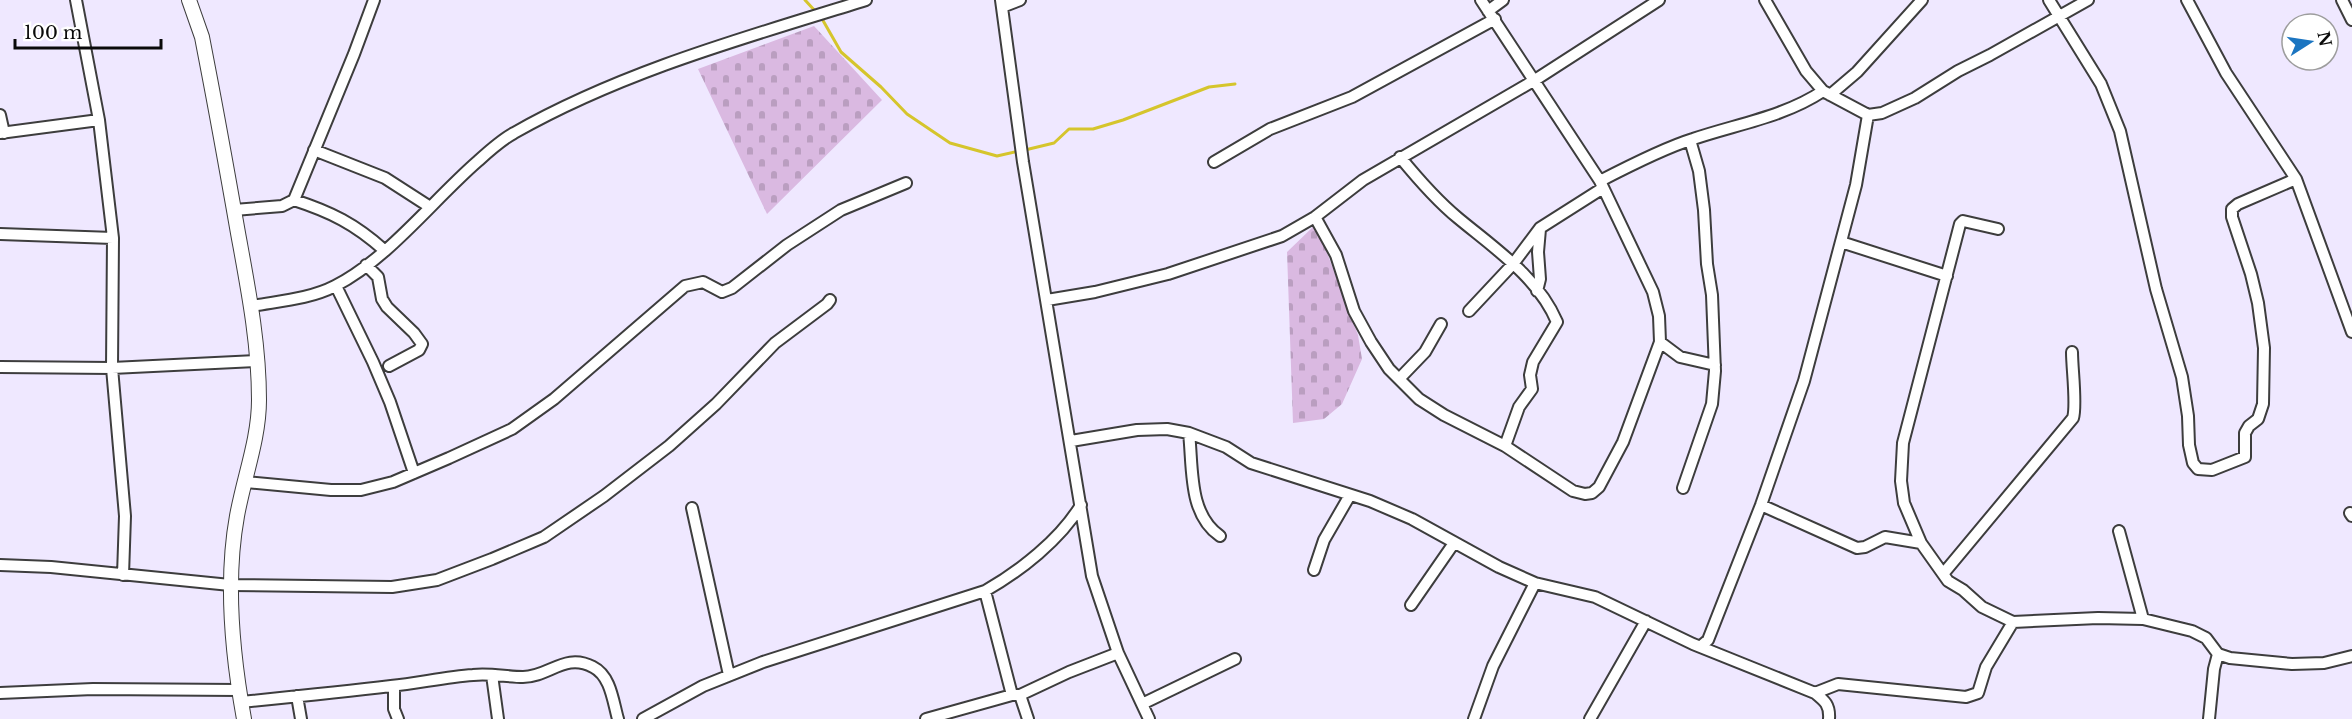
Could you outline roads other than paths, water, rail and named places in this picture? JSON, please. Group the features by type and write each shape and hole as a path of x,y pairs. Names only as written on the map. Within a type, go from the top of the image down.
{"street":[{"path":"76,0 99,120 113,238 112,368 125,516 123,575"},
{"path":"189,0 202,37 252,306 257,361 259,402 252,452 237,515 230,585 244,719"},
{"path":"234,210 282,206 294,200 374,0"},
{"path":"252,306 303,297 336,286 366,266 430,207 448,187 511,134 556,110 700,53 866,0"},
{"path":"1020,0 1001,3 1019,141 1092,576 1118,653 1149,719"},
{"path":"1315,217 1336,255 1354,311 1371,342 1389,369 1419,399 1505,446 1573,491 1592,493 1599,487 1623,442 1660,342 1659,316 1653,292 1602,184 1481,0"},
{"path":"1214,162 1270,129 1352,97 1492,15 1503,0"},
{"path":"1047,300 1095,292 1168,274 1282,236 1315,217 1341,195 1400,157 1535,80 1659,0"},
{"path":"1765,0 1806,71 1827,93 1868,115 1882,113 1915,98 1958,71 2088,0"},
{"path":"1469,311 1513,264 1540,228 1602,184 1690,140 1767,117 1827,93 1857,72 1922,0"},
{"path":"2049,0 2101,84 2120,131 2156,289 2182,377 2188,416 2189,445 2193,463 2198,469 2212,470 2246,457 2245,434 2249,426 2258,419 2263,404 2264,348 2258,303 2232,218 2232,209 2238,204 2296,179"},
{"path":"2187,0 2226,73 2296,179 2347,302 2352,332"},
{"path":"2342,0 2352,20"},
{"path":"0,115 2,133 99,120"},
{"path":"1701,646 1708,640 1761,505 1804,381 1856,185 1868,115"},
{"path":"1683,488 1712,404 1715,365 1712,295 1707,264 1704,210 1699,171 1690,140"},
{"path":"314,150 385,178 430,207"},
{"path":"1400,157 1423,184 1458,218 1513,264 1537,291 1557,322 1533,363 1530,375 1532,389 1519,407 1505,446"},
{"path":"246,482 331,490 360,490 393,482 512,429 554,399 685,286 703,282 722,292 732,288 787,245 841,210 906,183"},
{"path":"294,200 346,220 366,233 384,250"},
{"path":"1998,229 1963,221 1960,224 1903,443 1901,481 1904,503 1921,543 1948,581 1963,590 1982,607 2013,622 2098,618 2142,619 2192,631 2206,638 2218,654 2255,662 2324,663 2352,656"},
{"path":"1537,291 1540,279 1538,252 1540,228"},
{"path":"0,234 31,233 113,238"},
{"path":"1841,242 1947,276"},
{"path":"366,266 378,277 382,299 387,307 422,344 419,350 388,366"},
{"path":"336,286 374,362 414,473"},
{"path":"0,565 51,567 230,585 392,586 437,579 544,537 604,496 669,446 716,404 775,343 828,304 830,300"},
{"path":"1399,379 1432,343 1441,324"},
{"path":"1660,342 1678,356 1715,365"},
{"path":"1943,574 2073,418 2076,409 2073,392 2072,352"},
{"path":"1650,370 1662,360 1678,356"},
{"path":"0,367 112,368 257,361"},
{"path":"1071,441 1137,430 1167,429 1189,433 1226,447 1251,463 1350,495 1412,519 1454,543 1535,583 1595,597 1701,646 1815,693 1826,701 1830,709 1829,719"},
{"path":"1189,433 1198,508 1204,521 1220,536"},
{"path":"1314,570 1324,540 1350,495"},
{"path":"643,719 703,686 763,662 985,591 1057,538 1081,505"},
{"path":"1761,505 1857,548 1865,547 1885,537 1921,543"},
{"path":"692,508 729,675"},
{"path":"2119,531 2142,619"},
{"path":"1411,605 1454,543"},
{"path":"1474,719 1493,666 1535,583"},
{"path":"985,591 1016,695 1028,719"},
{"path":"1590,719 1646,621"},
{"path":"1815,693 1838,684 1966,697 1978,693 1986,667 2013,622"},
{"path":"926,719 1016,695 1118,653"},
{"path":"2209,719 2214,669 2218,654"},
{"path":"1142,704 1235,659"},
{"path":"0,693 93,689 240,696 297,696 474,675 524,677 535,675 559,664 579,662 603,674 614,700 618,719"},
{"path":"492,675 498,719"},
{"path":"394,686 394,709 398,719"},
{"path":"297,696 301,719"}],"waterway":[{"path":"805,0 816,12"},
{"path":"821,17 841,52 881,87 907,114 950,143 997,156 1019,151"},
{"path":"1025,150 1054,143 1069,129 1093,129 1209,87 1235,84"}]}
